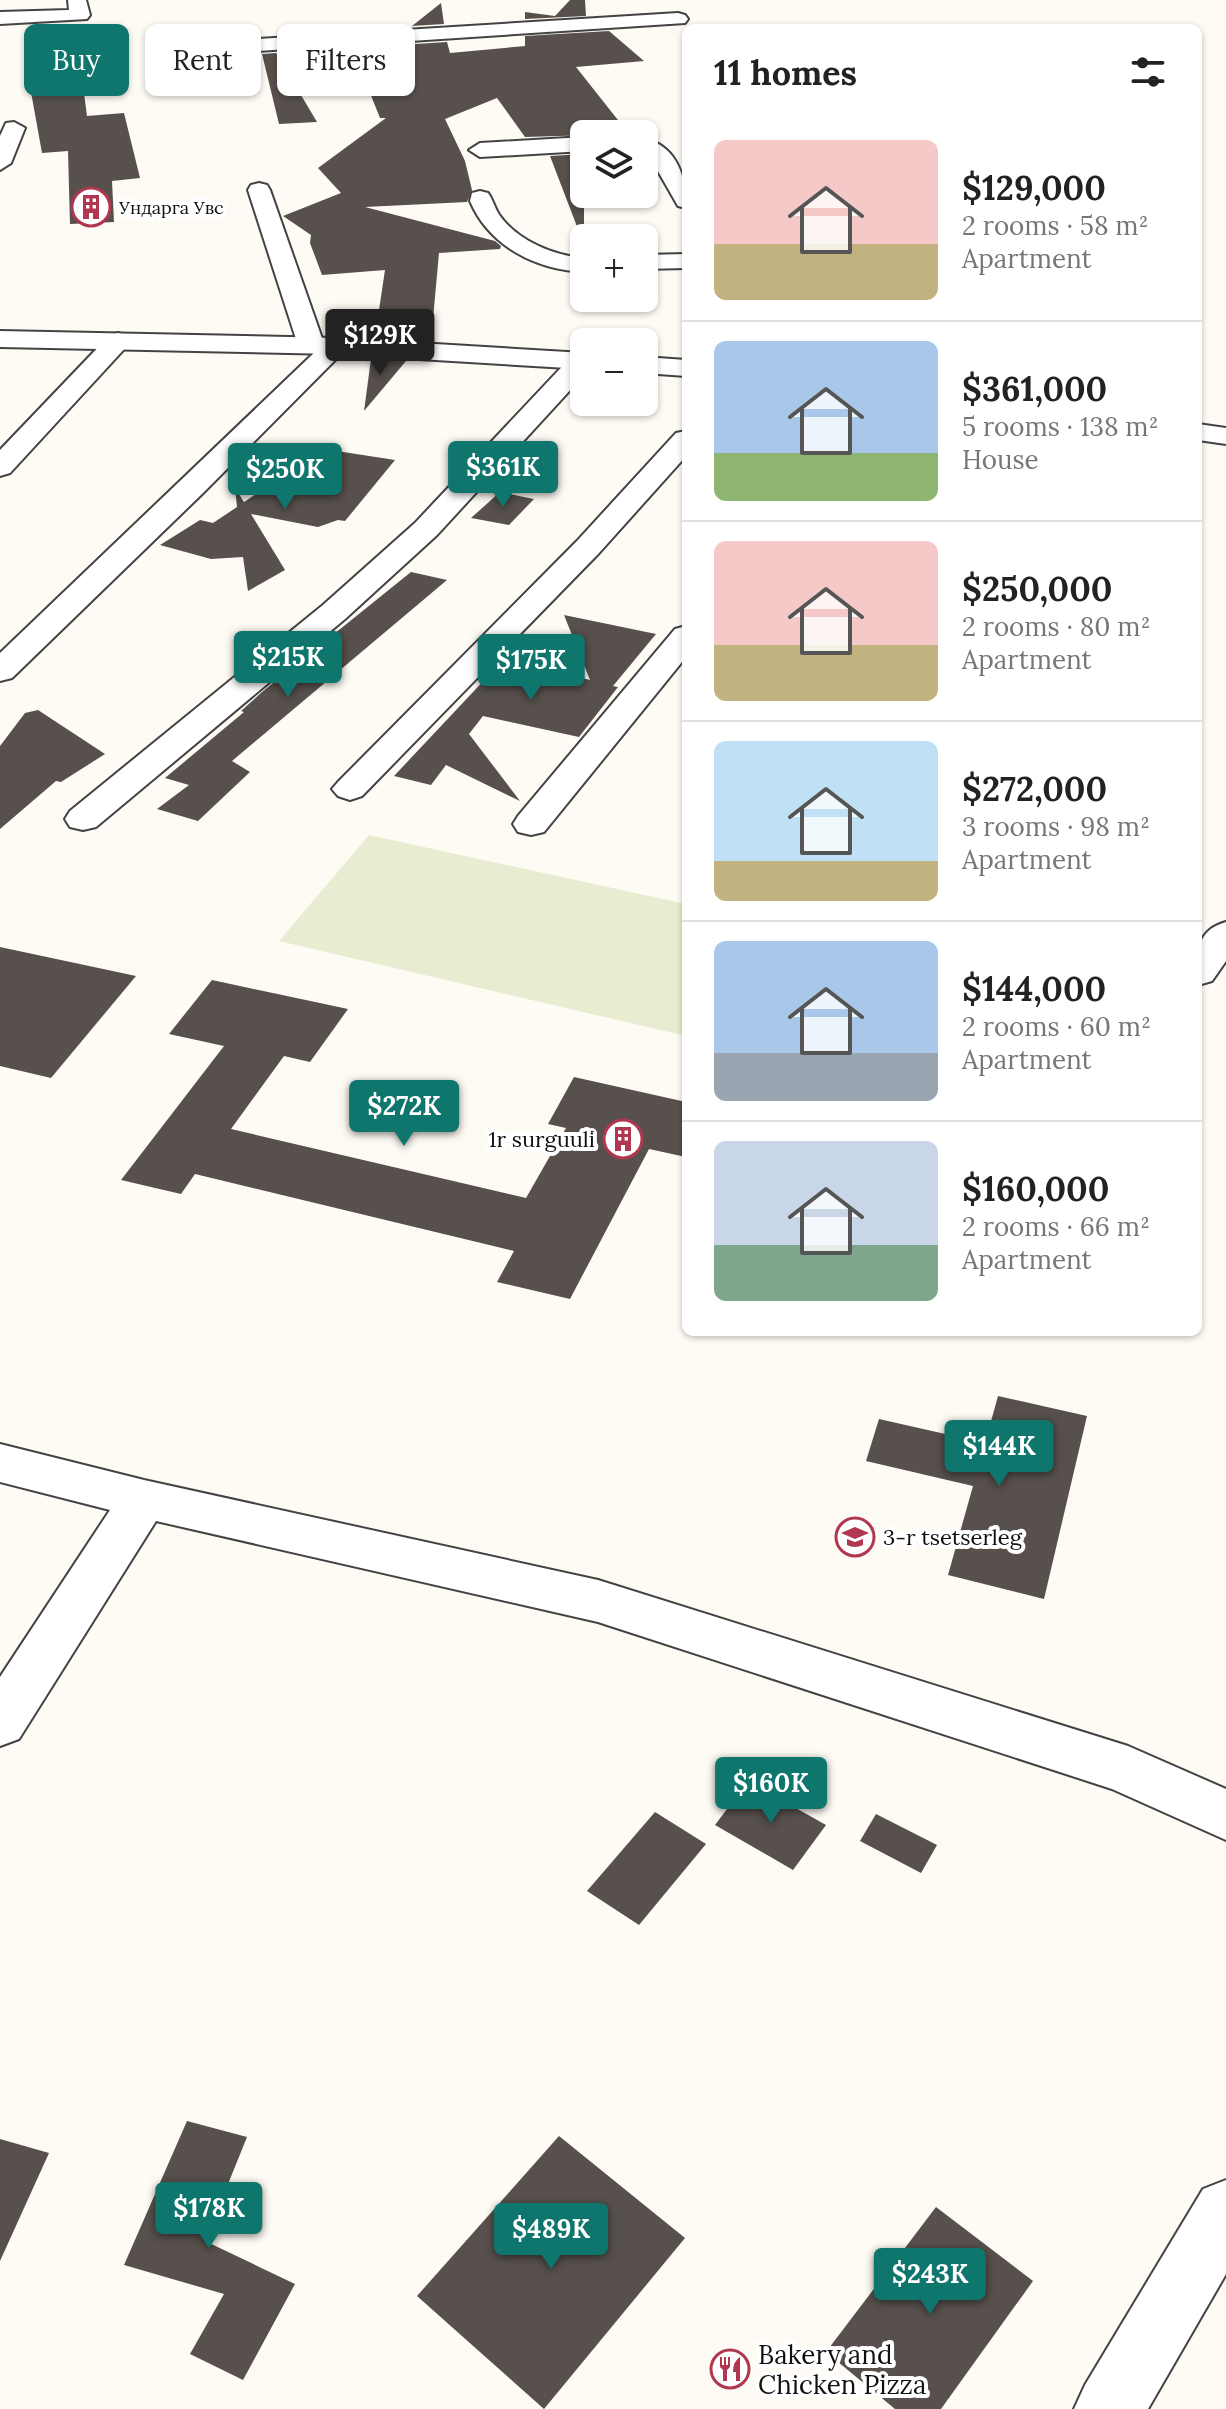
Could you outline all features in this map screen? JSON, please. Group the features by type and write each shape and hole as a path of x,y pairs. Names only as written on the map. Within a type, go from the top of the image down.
{"street":[{"path":"0,18 80,15 77,0"},
{"path":"664,0 682,26"},
{"path":"261,45 682,26"},
{"path":"0,163 14,128"},
{"path":"480,150 570,145"},
{"path":"658,154 682,194"},
{"path":"259,190 323,346"},
{"path":"480,198 491,221 516,241 557,262 570,263"},
{"path":"658,262 682,261"},
{"path":"0,339 323,346 570,360"},
{"path":"0,467 118,341"},
{"path":"0,671 193,487 323,346"},
{"path":"658,366 682,368"},
{"path":"83,819 334,612 426,529 570,375"},
{"path":"1202,433 1226,436"},
{"path":"350,789 588,547 682,443"},
{"path":"531,824 682,641"},
{"path":"1202,967 1226,934"},
{"path":"0,1463 144,1499 598,1601 1128,1770 1226,1815"},
{"path":"0,1723 144,1499"},
{"path":"1109,2409 1226,2212"}],"green space":[{"path":"369,835 682,903 682,1035 279,941"}],"building":[{"path":"570,0 585,0 586,16 525,19 525,12 555,16"},
{"path":"441,3 444,24 415,24"},
{"path":"609,31 644,61 576,67 618,120 570,120 570,136 525,137 497,98 445,119 465,161 472,190 467,202 365,207 495,241 501,246 500,249 439,253 432,330 423,340 375,337 385,270 322,275 310,243 311,235 283,216 341,193 318,168 386,118 380,118 371,96 415,96 415,44 447,42 450,53 525,46 525,36"},
{"path":"262,54 277,55 277,96 302,96 317,122 279,124"},
{"path":"32,96 84,96 87,116 124,113 140,178 112,181 114,222 70,224 68,151 42,153"},
{"path":"570,155 570,208 584,208 584,224 576,224 550,156"},
{"path":"371,359 406,361 364,411"},
{"path":"324,449 395,460 345,521 338,520 318,527 251,514 285,570 248,591 243,557 211,559 160,545 200,520 213,523 237,507 235,488 244,502"},
{"path":"500,492 534,499 509,525 471,518"},
{"path":"411,572 447,580 232,761 250,772 198,821 157,809 189,785 165,778 244,712 241,711 262,692"},
{"path":"564,615 656,634 613,686 618,687 579,737 483,716 469,734 520,801 446,765 431,785 394,776 505,658 590,680"},
{"path":"38,710 105,754 61,782 56,781 0,829 0,746 25,713"},
{"path":"0,947 136,976 51,1078 0,1066"},
{"name":"1r surguuli","path":"212,980 348,1009 310,1062 284,1056 231,1129 526,1198 566,1128 548,1124 574,1077 682,1101 682,1156 649,1149 570,1299 497,1282 514,1251 195,1174 181,1194 121,1180 224,1046 169,1034"},
{"path":"998,1396 1087,1416 1044,1599 948,1575 973,1486 866,1461 879,1419 985,1443"},
{"path":"748,1781 826,1825 793,1870 715,1825"},
{"path":"655,1812 706,1844 639,1925 587,1891"},
{"path":"876,1814 937,1845 921,1873 860,1841"},
{"path":"187,2121 247,2137 205,2241 295,2284 243,2380 190,2354 224,2294 124,2265"},
{"path":"559,2136 685,2238 544,2409 417,2296"},
{"path":"0,2139 49,2153 0,2261"},
{"path":"936,2207 1033,2281 941,2409 895,2409 826,2352"}],"place":[{"name":"Ундарга Увс","path":"91,207"},
{"name":"1r surguuli","path":"623,1139"},
{"name":"3-r tsetserleg","path":"855,1537"},
{"name":"Bakery and Chicken Pizza","path":"730,2369"}]}
